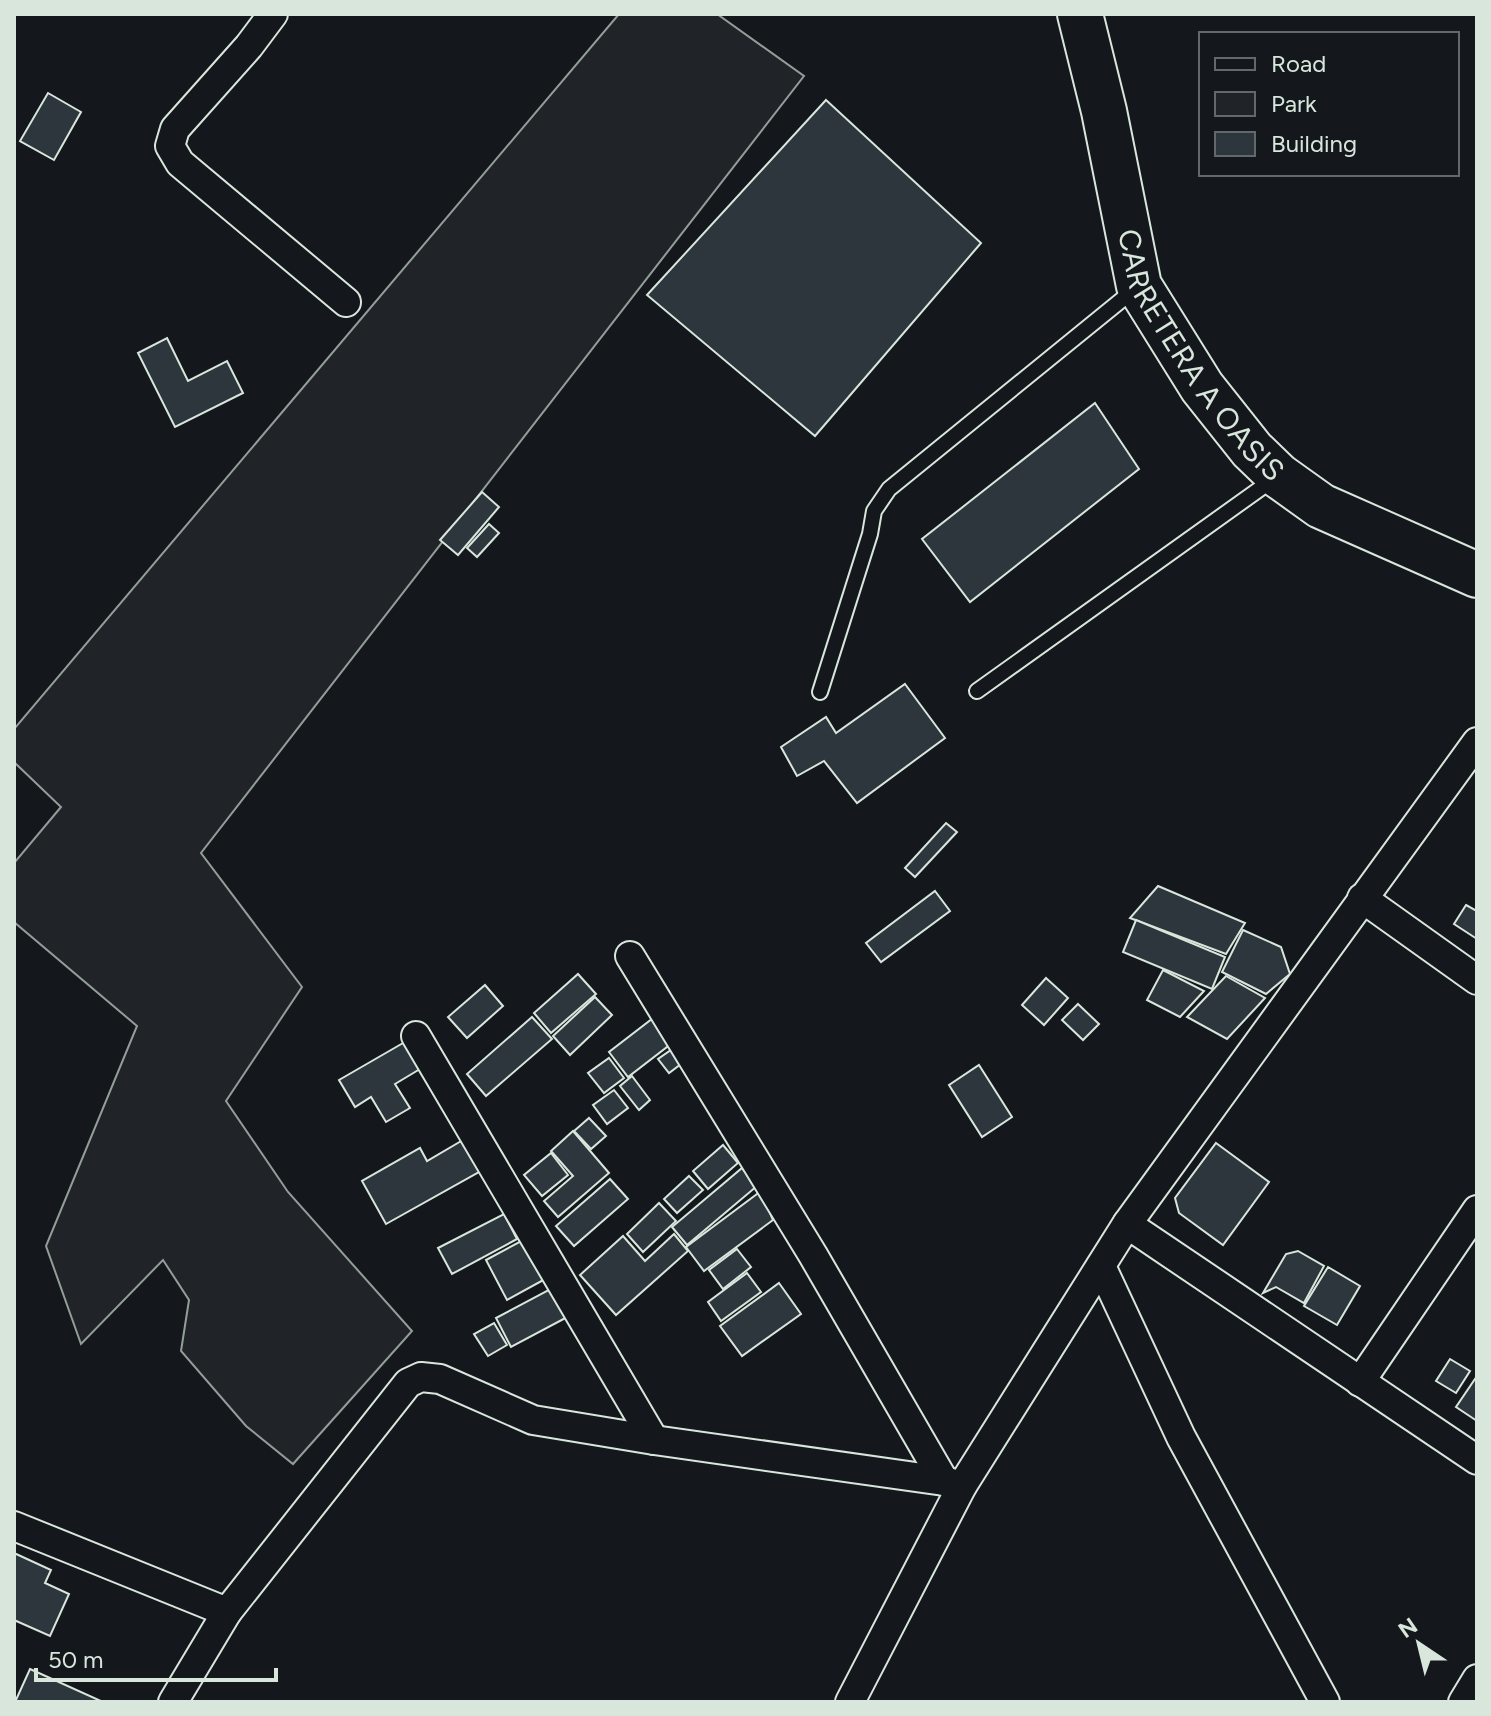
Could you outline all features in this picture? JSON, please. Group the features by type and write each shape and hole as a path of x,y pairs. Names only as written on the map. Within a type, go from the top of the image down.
{"main road":[{"name":"CARRETERA A OASIS","path":"1080,14 1104,111 1139,286 1202,387 1252,450 1279,476 1321,506 1477,575"}],"street":[{"path":"273,14 249,46 175,129 170,146 180,163 346,302"},
{"path":"850,1702 953,1484 1127,1224 1477,742"},
{"path":"1362,898 1477,980"},
{"path":"630,956 953,1484"},
{"path":"416,1036 654,1440"},
{"path":"1360,1382 1477,1210"},
{"path":"1127,1224 1477,1460"},
{"path":"1101,1266 1181,1437 1325,1702"},
{"path":"173,1702 227,1612 408,1383 421,1377 440,1379 533,1420 953,1484"},
{"path":"19,1531 227,1612"},
{"path":"1463,1702 1477,1679"}],"lane":[{"path":"820,692 870,534 874,511 889,489 1139,286"},
{"path":"977,691 1279,476"}],"green space":[{"path":"619,14 717,14 804,76 201,853 302,987 226,1101 288,1192 412,1331 293,1464 246,1426 181,1351 189,1300 163,1260 81,1344 46,1246 137,1026 14,922 14,863 61,807 14,762 14,729"}],"building":[{"path":"48,93 81,112 54,160 20,141"},
{"path":"826,100 981,243 815,436 647,295"},
{"path":"167,338 188,381 227,361 243,393 175,427 138,353"},
{"path":"1095,403 1139,469 970,602 922,539"},
{"path":"482,492 499,507 458,555 440,540"},
{"path":"489,524 499,533 477,557 467,548"},
{"path":"905,684 945,738 857,803 824,761 797,776 781,747 826,717 836,733"},
{"path":"946,823 957,832 915,877 905,868"},
{"path":"1158,886 1245,923 1226,954 1130,918"},
{"path":"935,891 950,911 881,962 866,943"},
{"path":"1466,905 1477,911 1477,939 1454,924"},
{"path":"1136,920 1225,957 1212,989 1123,952"},
{"path":"1243,930 1281,947 1290,974 1266,994 1222,972"},
{"path":"1163,970 1204,991 1180,1017 1147,1000"},
{"path":"578,974 596,994 551,1033 534,1013"},
{"path":"1226,976 1265,998 1227,1039 1187,1017"},
{"path":"1046,978 1068,998 1044,1025 1022,1005"},
{"path":"485,985 503,1006 467,1038 448,1017"},
{"path":"595,997 612,1015 570,1055 553,1036"},
{"path":"1078,1004 1099,1024 1083,1040 1062,1020"},
{"path":"657,1015 676,1040 628,1077 609,1052"},
{"path":"532,1017 552,1039 486,1096 467,1074"},
{"path":"410,1039 425,1066 395,1084 410,1108 386,1122 371,1097 355,1107 339,1080"},
{"path":"671,1050 681,1064 669,1073 658,1059"},
{"path":"609,1058 624,1078 604,1093 588,1073"},
{"path":"979,1065 1012,1117 982,1137 949,1085"},
{"path":"632,1076 650,1100 639,1110 620,1086"},
{"path":"614,1090 628,1108 607,1124 593,1105"},
{"path":"589,1118 606,1136 591,1149 574,1131"},
{"path":"573,1131 609,1173 558,1217 544,1201 573,1176 551,1151"},
{"path":"468,1137 486,1168 386,1224 362,1181 420,1148 427,1161"},
{"path":"1216,1143 1269,1182 1223,1245 1179,1213 1175,1198"},
{"path":"723,1145 738,1163 708,1189 693,1171"},
{"path":"551,1153 568,1175 542,1196 524,1175"},
{"path":"742,1168 757,1186 687,1245 672,1227"},
{"path":"689,1176 703,1190 677,1213 664,1199"},
{"path":"610,1179 628,1199 574,1246 556,1226"},
{"path":"761,1191 773,1220 704,1271 686,1247"},
{"path":"659,1203 676,1221 643,1252 627,1234"},
{"path":"504,1214 517,1239 452,1274 438,1248"},
{"path":"674,1234 688,1251 616,1315 580,1275 623,1236 645,1261"},
{"path":"525,1239 547,1278 507,1300 486,1260"},
{"path":"737,1249 751,1267 723,1289 709,1270"},
{"path":"1298,1251 1324,1266 1304,1303 1276,1287 1263,1293 1286,1254"},
{"path":"1328,1267 1360,1286 1337,1325 1304,1306"},
{"path":"747,1273 761,1292 721,1321 708,1302"},
{"path":"779,1283 801,1314 742,1356 720,1326"},
{"path":"558,1285 573,1314 511,1347 496,1318"},
{"path":"494,1323 507,1345 488,1356 474,1334"},
{"path":"1450,1359 1470,1371 1456,1393 1436,1381"},
{"path":"1477,1376 1477,1421 1456,1407"},
{"path":"14,1553 51,1570 45,1583 69,1594 50,1636 14,1620"},
{"path":"30,1669 101,1701 15,1702"}]}
